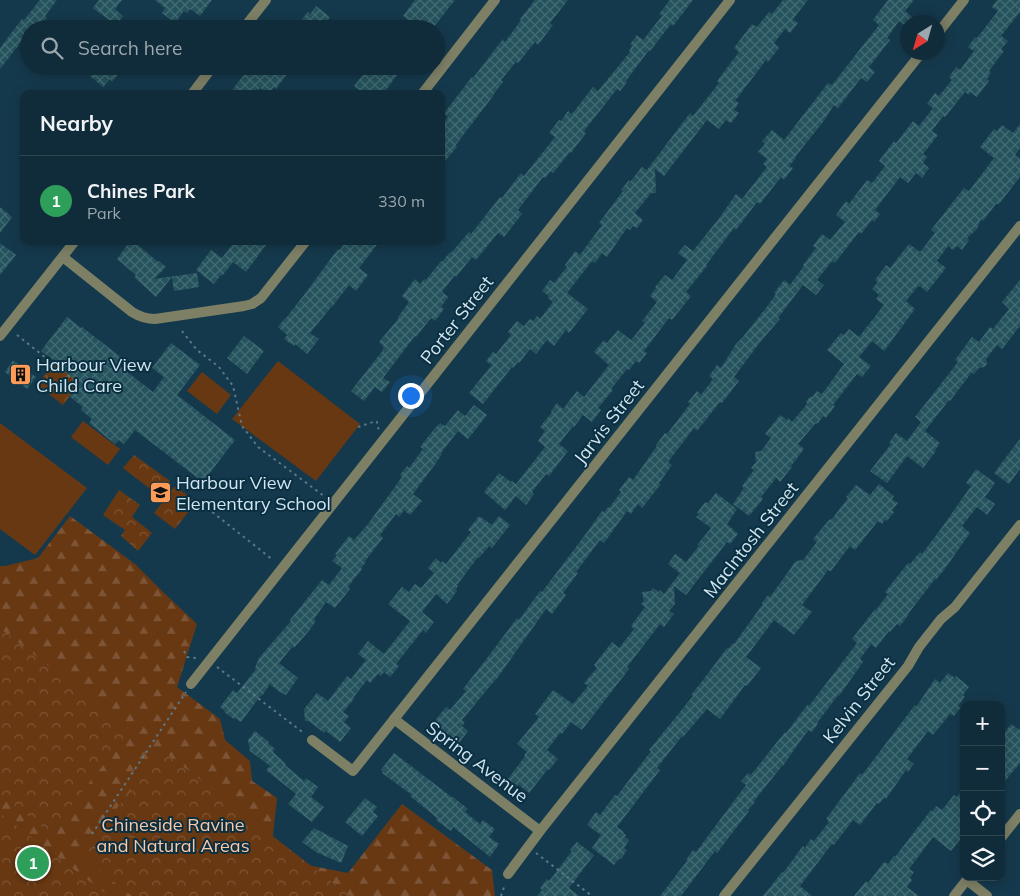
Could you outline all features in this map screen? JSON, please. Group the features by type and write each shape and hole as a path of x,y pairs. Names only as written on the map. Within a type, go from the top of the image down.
{"street":[{"path":"250,20 266,0"},
{"path":"445,64 495,0"},
{"path":"945,24 964,0"},
{"name":"Porter Street","path":"191,684 728,1"},
{"name":"Jarvis Street","path":"312,740 353,771 916,60"},
{"path":"195,90 206,75"},
{"path":"425,90 437,75"},
{"name":"MacIntosh Street","path":"508,874 540,831 1020,226"},
{"path":"0,336 72,245"},
{"path":"63,257 139,317 155,319 252,304 261,298 303,245"},
{"name":"Kelvin Street","path":"724,896 908,666 919,647 941,619 955,606 1020,525"},
{"name":"Spring Avenue","path":"394,720 540,831"},
{"path":"1003,836 1020,814"},
{"path":"954,896 966,881"},
{"path":"970,881 987,896"}],"path":[{"path":"182,331 197,350 219,367 233,386 242,426 258,447 334,503"},
{"path":"17,335 75,381"},
{"path":"358,427 376,420 377,427 387,436"},
{"path":"198,500 283,568"},
{"path":"184,651 187,657 195,658 201,655"},
{"path":"215,666 312,740"},
{"path":"92,834 191,684"},
{"path":"528,847 592,896"}],"green space":[{"path":"278,361 360,424 316,481 232,419"},
{"path":"54,363 80,383 63,405 37,385"},
{"path":"202,372 231,395 217,414 187,391"},
{"path":"83,421 120,449 108,465 71,437"},
{"path":"0,423 87,488 35,555 0,529"},
{"path":"134,455 170,481 158,495 123,468"},
{"path":"175,486 196,502 175,529 154,513"},
{"path":"119,490 140,505 132,517 152,533 138,551 121,536 125,530 103,515"},
{"path":"70,516 135,564 197,624 177,687 220,719 225,740 250,761 252,781 277,798 271,853 277,859 348,873 402,804 492,870 495,896 0,896 0,566 38,558"},
{"name":"Chineside Ravine and Natural Areas","path":"1,629 131,730 50,833 0,794"},
{"name":"Chineside Ravine and Natural Areas","path":"162,750 350,896 132,896 80,856"},
{"path":"0,813 109,896 0,896"}],"building":[{"path":"40,0 57,0 45,16 47,18 46,20 24,20"},
{"path":"99,0 122,0 115,9 123,16 120,20 109,20 93,8"},
{"path":"155,0 212,0 200,16 190,9 187,13 184,11 177,20 171,20 162,13 165,8"},
{"path":"415,0 455,0 439,20 408,20 403,16"},
{"path":"535,0 568,0 550,23 553,25 538,45 535,42 501,80 503,82 445,161 445,121 448,117 445,112 503,39 505,42"},
{"path":"670,0 693,0 673,26 671,24 649,50 620,91 617,89 584,131 586,133 571,153 553,173 551,171 545,178 543,177 518,210 522,214 504,237 498,233 476,260 472,257 456,277 455,275 442,292 448,297 441,307 444,309 435,321 431,318 415,336 383,378 390,382 382,392 375,387 364,401 351,391 383,350 384,347 379,342 399,318 409,302 402,296 415,279 420,284 424,279 426,280 441,261 451,253 469,232 471,234 500,197 502,198 521,173 524,176 555,137 549,133 559,120 561,121 568,111 572,114 593,87 598,91 630,52 632,46 630,44 637,35 643,40 662,16 659,14"},
{"path":"783,0 808,0 793,19 798,23 790,33 785,29 774,43 779,48 768,62 766,60 735,101 739,103 734,110 739,113 731,123 726,120 719,129 707,120 664,176 655,169 656,193 651,193 635,213 643,220 637,228 633,226 630,230 627,228 607,257 602,253 595,263 592,261 567,293 588,309 569,333 566,330 554,346 547,340 536,354 530,349 519,363 512,367 483,404 469,393 492,365 486,361 493,352 496,354 511,335 508,332 517,321 524,326 530,319 533,321 537,316 540,319 553,302 542,291 550,280 554,283 567,267 565,265 575,251 580,255 602,225 599,223 629,180 630,182 642,167 647,170 690,113 693,116 719,83 717,81 739,52 734,48 752,24 757,27 769,12 772,14"},
{"path":"888,0 914,0 905,11 910,15 900,15 900,22 887,38 890,40 869,67 875,72 867,82 861,78 838,108 834,105 789,166 793,168 784,180 781,177 760,204 757,202 736,230 734,228 686,292 691,296 672,320 669,318 644,351 647,353 639,363 636,361 629,370 627,369 611,389 613,390 598,408 601,410 592,422 583,415 573,426 559,444 568,451 549,476 546,474 532,492 534,494 526,505 516,496 505,510 484,492 499,473 516,484 545,447 538,441 545,431 540,427 557,403 563,409 577,391 584,397 609,365 594,352 604,340 607,343 618,330 631,340 645,323 642,321 657,302 650,296 655,287 665,275 672,280 687,260 678,253 685,245 693,251 736,194 742,199 767,167 763,164 767,159 758,152 765,144 762,141 772,130 784,140 828,83 832,85 879,25 873,20"},
{"path":"997,0 1020,0 1020,12 1001,36 1008,41 1001,49 1004,51 989,71 991,73 987,79 989,81 977,97 970,92 969,95 965,92 932,131 938,135 923,154 927,157 923,163 929,168 922,178 916,173 908,183 900,177 875,210 880,214 874,222 872,220 861,234 859,232 835,263 832,261 817,280 824,285 816,295 803,285 778,318 780,319 734,377 739,381 697,431 694,428 668,462 672,465 659,483 661,484 642,508 638,504 631,514 627,511 604,543 600,540 576,572 578,573 563,593 566,595 552,614 546,609 496,680 462,720 465,722 462,726 468,731 459,743 433,723 446,707 450,710 466,691 463,689 517,618 519,620 540,591 542,592 602,511 604,512 609,508 629,477 633,480 665,433 667,434 690,404 688,402 697,391 701,395 713,379 709,376 717,365 721,368 736,344 769,304 776,294 774,293 784,280 790,285 816,248 813,246 822,234 830,240 845,222 836,215 846,201 849,204 867,180 872,183 885,166 879,161 894,141 896,143 913,121 919,126 933,108 927,104 935,93 939,96 952,80 949,77 956,67 960,70 974,51 968,47 998,11 992,7"},
{"path":"316,6 330,17 328,20 301,20 308,12 310,14"},
{"path":"20,22 20,43 0,69 0,48"},
{"path":"118,75 112,82 110,79 103,87 90,76"},
{"path":"244,75 286,75 276,89 274,87 272,90 260,88 258,90 232,90"},
{"path":"363,75 397,75 386,90 359,90 354,86"},
{"path":"1020,124 1020,148 1015,155 1020,159 1020,177 999,204 996,204 983,221 981,219 977,229 967,238 969,240 962,250 957,246 953,250 948,246 937,261 946,268 927,292 918,286 906,301 915,309 884,351 872,341 859,357 871,366 862,377 857,374 833,405 835,406 826,418 823,416 798,444 804,449 792,467 780,482 776,478 761,497 763,499 749,516 733,504 744,488 742,486 754,470 751,468 756,462 755,452 761,451 771,438 765,434 780,415 792,422 807,404 806,401 810,397 817,391 822,394 844,364 827,350 841,333 844,335 849,329 859,337 884,305 876,299 879,295 872,289 878,282 875,280 886,265 890,268 909,244 920,252 935,233 931,230 964,188 969,191 994,158 980,147 994,129 997,131 1002,125 1013,133"},
{"path":"0,207 12,217 0,233"},
{"path":"0,243 16,255 0,275"},
{"path":"127,245 138,245 166,267 154,279 197,273 199,287 174,291 172,277 156,297 134,277 136,275 117,259"},
{"path":"232,245 266,245 246,272 233,262 214,284 196,270 211,250 222,258"},
{"path":"343,245 377,245 359,268 368,275 356,291 349,285 310,333 319,339 307,354 295,344 294,346 284,339 287,335 278,327 338,249 340,250"},
{"path":"1020,280 1020,326 1002,349 997,345 986,359 987,364 984,367 979,368 974,374 972,372 925,431 940,443 923,468 907,456 887,483 870,471 891,444 889,443 896,433 907,441 921,422 915,417 958,362 955,360 972,337 979,342 990,327 993,329 1009,309 1002,302"},
{"path":"67,317 122,358 117,364 153,392 164,377 152,368 171,343 200,365 177,395 235,440 203,482 135,430 124,444 119,440 115,444 89,423 92,419 81,410 83,407 69,396 80,383 41,351"},
{"path":"244,336 264,351 247,374 227,358"},
{"name":"Harbour View Child Care","path":"13,360 36,377 27,389 5,372"},
{"path":"474,405 487,415 468,439 458,431 441,453 436,463 413,494 422,501 410,515 404,510 399,517 396,514 380,535 383,538 348,587 350,589 335,608 326,602 314,619 316,621 308,632 279,663 298,678 286,695 270,684 241,722 224,712 220,707 233,690 237,693 256,669 259,658 291,621 322,580 329,585 342,568 332,561 337,555 335,554 349,536 354,540 368,524 402,477 400,475 407,466 409,468 423,449 420,447 435,428 440,423 445,426 458,410 465,416"},
{"path":"1020,439 1020,469 1009,484 994,473"},
{"path":"976,469 995,483 985,497 995,504 987,515 977,507 962,526 970,533 944,570 935,579 900,626 897,624 889,631 876,648 871,644 860,659 863,662 812,732 809,730 803,737 717,853 715,851 681,896 660,896 687,861 693,850 696,852 746,785 741,781 748,773 751,775 808,704 809,706 857,643 852,639 888,594 885,592 908,563 910,564 920,552 922,554 943,526 971,486 966,483"},
{"path":"879,484 894,496 892,499 898,503 892,510 894,512 882,524 878,521 855,550 850,546 831,571 828,570 802,605 812,612 794,635 774,620 746,657 761,668 747,686 745,685 720,719 707,709 682,736 657,768 660,770 617,827 624,832 625,837 629,840 624,848 627,850 614,865 592,848 601,835 587,825 596,812 600,815 615,795 617,796 651,751 649,750 693,696 691,695 727,648 734,644 768,595 770,597 794,563 803,560 817,542 813,539 832,519 856,485 870,495"},
{"path":"716,493 737,509 727,524 738,534 730,544 727,542 686,595 674,586 675,604 669,611 674,614 664,627 660,624 627,667 629,669 582,730 571,722 562,734 560,733 547,750 558,759 529,793 508,779 527,752 517,744 539,717 535,714 553,690 573,704 588,686 584,683 597,668 594,665 612,642 619,648 634,629 631,626 645,607 641,604 644,601 642,592 651,591 653,588 659,592 660,590 664,594 680,573 668,564 675,554 686,562 699,546 697,545 711,528 696,517 699,514 697,513 705,502 708,503"},
{"path":"479,516 492,525 499,516 510,525 492,548 489,546 478,557 457,585 457,591 447,604 436,594 422,612 434,622 426,633 423,630 396,664 399,666 390,677 384,672 381,676 378,674 370,683 367,680 343,712 349,716 344,722 351,728 340,742 326,731 324,733 309,721 305,721 304,709 317,693 328,701 347,676 351,679 366,660 358,654 368,641 384,654 410,621 388,604 402,587 409,592 415,584 421,588 434,573 428,568 436,558 441,563 442,561 446,564 471,532 468,530"},
{"path":"948,673 955,678 956,676 969,687 963,695 965,697 960,701 958,706 960,708 954,716 950,714 933,735 928,731 907,759 914,764 908,772 906,770 886,799 884,798 879,804 877,803 860,825 853,820 834,845 832,844 800,886 812,896 763,896 803,846 805,848 811,839 814,841 829,822 826,819 860,773 862,775 915,705 916,707 935,679 940,683"},
{"path":"1011,724 1020,730 1020,763 1005,781 1005,746 1005,732"},
{"path":"255,731 269,742 275,749 273,752 285,765 304,781 306,778 318,787 311,797 324,807 312,822 288,804 296,794 266,770 270,766 250,751 248,740"},
{"path":"394,753 468,809 465,812 480,824 483,820 495,829 489,837 499,844 490,857 453,827 451,831 436,820 437,818 410,796 412,795 382,773 381,770"},
{"path":"960,793 960,840 951,851 933,837 909,869 914,872 910,878 912,880 907,887 919,896 854,896 866,881 868,883 884,862 888,864 895,857 931,810 932,812 936,806 942,810 954,795 957,797"},
{"path":"365,798 377,807 373,812 378,816 362,836 345,822"},
{"path":"314,828 348,846 341,863 316,852 302,842"},
{"path":"577,842 594,855 569,888 579,896 537,896 542,890 540,888 547,879 549,881"}],"place":[{"name":"Harbour View Child Care","path":"20,375"},
{"name":"Harbour View Elementary School","path":"160,493"},
{"name":"Chines Park","path":"33,863"}]}
